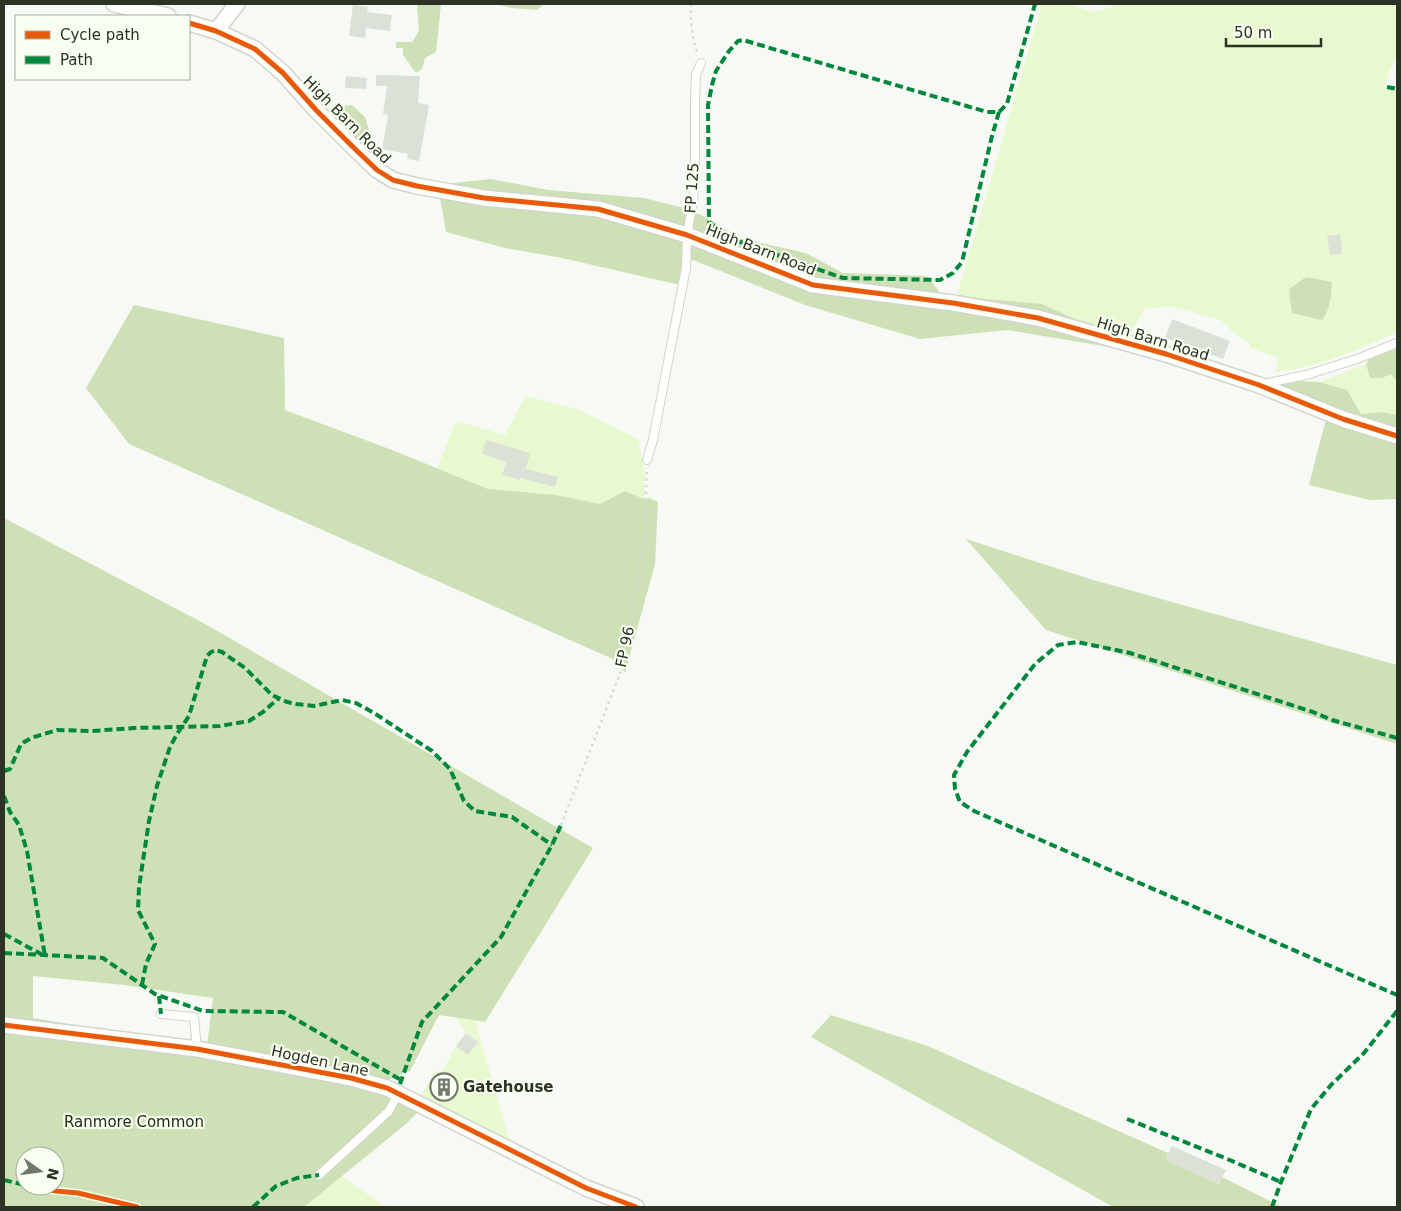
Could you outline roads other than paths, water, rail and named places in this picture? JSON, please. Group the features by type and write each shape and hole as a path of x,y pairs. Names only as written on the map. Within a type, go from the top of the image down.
{"street":[{"path":"114,4 164,15"},
{"path":"216,31 237,4"},
{"name":"High Barn Road","path":"190,22 216,31 255,49 283,72 316,110 377,170 392,180 484,198 598,209 687,235 813,285 953,303 1038,318 1166,354 1260,385 1343,419 1397,436"},
{"name":"Hogden Lane","path":"4,1025 198,1049 351,1078 388,1088 586,1188 636,1207"}],"lane":[{"name":"FP 125","path":"647,460 653,440 684,277 687,235 693,202 695,176 694,100 696,74 701,63"},
{"path":"1260,385 1306,376 1397,343"},
{"path":"161,1014 194,1018 198,1049"},
{"path":"319,1175 388,1111 398,1094"}],"place":[{"name":"Gatehouse","path":"444,1087"}],"park label":[{"name":"Ranmore Common","path":"134,1122"}]}
